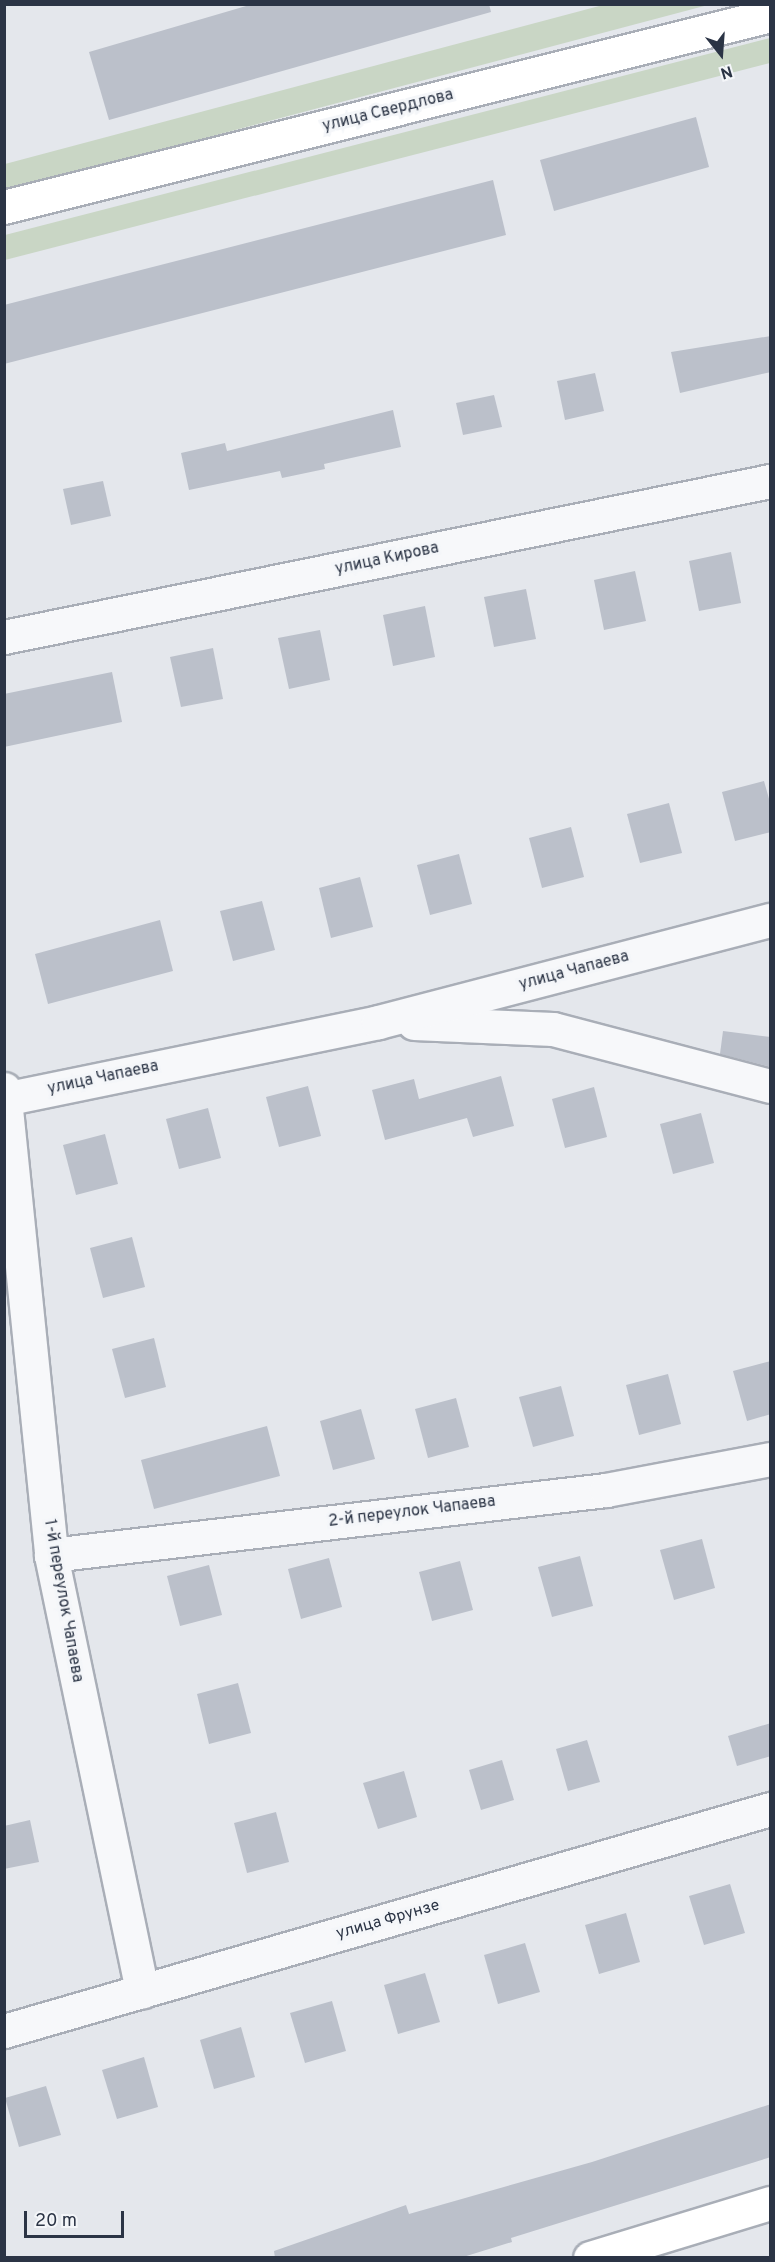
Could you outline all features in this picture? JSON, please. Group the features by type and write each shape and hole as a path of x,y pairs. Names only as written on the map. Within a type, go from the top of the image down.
{"main road":[{"name":"улица Свердлова","path":"4,207 771,15"},
{"path":"590,2258 771,2203"}],"street":[{"name":"улица Кирова","path":"4,637 771,481"},
{"name":"улица Чапаева","path":"5,1095 378,1022 771,920"},
{"name":"улица Чапаева","path":"378,1022 553,1029 771,1086"},
{"name":"1-й переулок Чапаева","path":"5,1095 51,1555 142,1992"},
{"name":"2-й переулок Чапаева","path":"51,1555 606,1490 771,1459"},
{"name":"улица Фрунзе","path":"4,2031 771,1809"}],"green space":[{"path":"603,5 708,5 5,191 5,164"},
{"path":"770,38 770,63 5,260 5,235"}],"building":[{"path":"253,4 489,4 491,12 109,120 89,52"},
{"path":"696,117 709,167 554,211 540,160"},
{"path":"493,180 506,235 4,364 4,305"},
{"path":"771,336 771,372 680,393 671,352"},
{"path":"595,373 604,411 565,420 557,381"},
{"path":"494,395 502,427 463,435 456,403"},
{"path":"393,410 401,447 324,464 325,469 282,478 280,471 189,490 181,453 225,443 227,451"},
{"path":"103,481 111,516 71,525 63,489"},
{"path":"731,552 741,603 699,611 689,561"},
{"path":"635,571 646,621 604,630 594,580"},
{"path":"526,589 536,639 494,647 484,597"},
{"path":"425,606 435,657 393,666 383,615"},
{"path":"320,630 330,680 289,689 278,638"},
{"path":"213,648 223,699 181,707 170,657"},
{"path":"112,672 122,722 4,747 4,694"},
{"path":"764,781 771,806 771,832 735,841 722,792"},
{"path":"669,803 682,853 640,863 627,814"},
{"path":"571,827 584,877 542,888 529,838"},
{"path":"459,854 472,904 430,915 417,865"},
{"path":"360,877 373,927 331,938 319,888"},
{"path":"262,901 275,950 233,961 220,911"},
{"path":"160,920 173,971 48,1004 35,954"},
{"path":"723,1031 771,1037 771,1067 720,1054"},
{"path":"501,1076 514,1126 473,1137 467,1118 385,1140 372,1090 414,1079 419,1099"},
{"path":"308,1086 321,1136 279,1147 266,1097"},
{"path":"594,1087 607,1137 565,1148 552,1099"},
{"path":"208,1108 221,1158 179,1169 166,1119"},
{"path":"701,1113 714,1163 673,1174 660,1124"},
{"path":"105,1134 118,1184 76,1195 63,1145"},
{"path":"132,1237 145,1287 103,1298 90,1248"},
{"path":"154,1338 166,1387 125,1398 112,1349"},
{"path":"771,1361 771,1414 747,1421 733,1371"},
{"path":"668,1374 681,1424 639,1435 626,1385"},
{"path":"561,1386 574,1436 533,1447 519,1397"},
{"path":"456,1398 469,1447 428,1458 415,1409"},
{"path":"361,1409 375,1459 333,1470 320,1421"},
{"path":"267,1426 280,1476 154,1509 141,1460"},
{"path":"702,1539 715,1588 674,1600 660,1550"},
{"path":"580,1556 593,1606 552,1617 538,1567"},
{"path":"329,1558 342,1607 301,1619 288,1569"},
{"path":"460,1561 473,1610 432,1621 419,1572"},
{"path":"209,1565 222,1615 180,1626 167,1576"},
{"path":"238,1683 251,1733 209,1744 197,1694"},
{"path":"771,1723 771,1756 737,1766 728,1736"},
{"path":"587,1740 600,1782 568,1791 556,1749"},
{"path":"502,1760 514,1800 481,1810 469,1770"},
{"path":"404,1771 417,1817 378,1829 363,1783"},
{"path":"276,1812 289,1862 247,1873 234,1823"},
{"path":"30,1820 39,1862 4,1869 4,1826"},
{"path":"730,1884 745,1933 704,1945 689,1896"},
{"path":"626,1913 640,1962 599,1974 585,1925"},
{"path":"525,1943 540,1992 498,2004 484,1955"},
{"path":"425,1973 440,2022 398,2034 384,1985"},
{"path":"332,2001 346,2051 305,2063 290,2013"},
{"path":"241,2027 255,2077 214,2089 200,2040"},
{"path":"144,2057 158,2107 117,2119 102,2070"},
{"path":"46,2086 61,2135 19,2147 5,2098"},
{"path":"771,2104 771,2157 511,2238 512,2242 460,2258 275,2258 274,2251 406,2205 409,2214 592,2162"}]}
